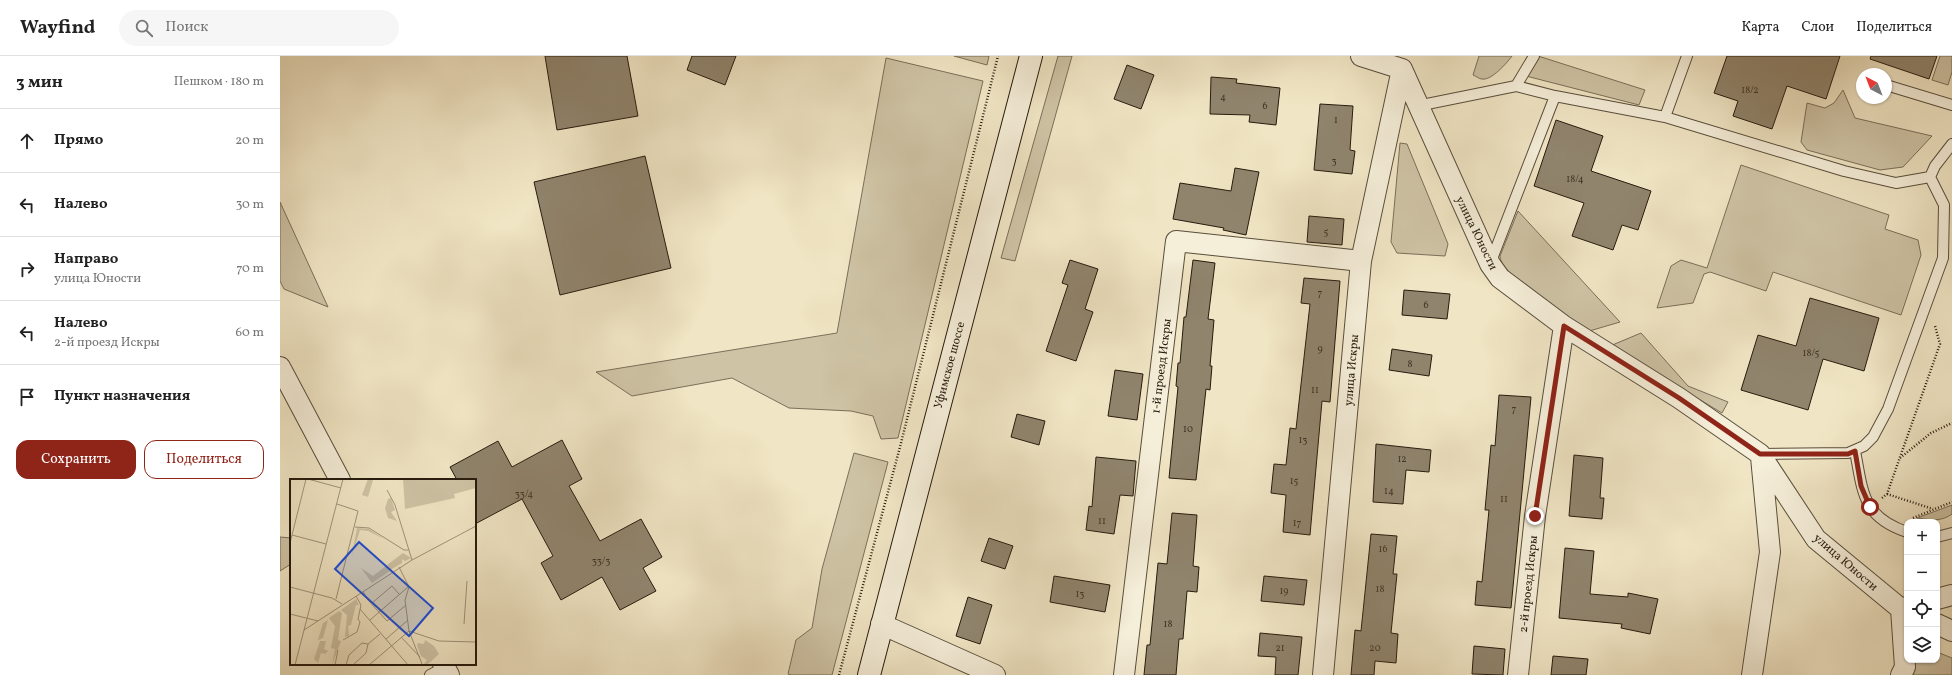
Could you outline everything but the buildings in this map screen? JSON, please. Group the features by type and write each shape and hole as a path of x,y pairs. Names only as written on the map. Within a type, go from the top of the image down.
{"main road":[{"name":"Уфимское шоссе","path":"869,675 881,624 1031,56"}],"street":[{"path":"1361,56 1402,70"},
{"name":"улица Юности","path":"1402,70 1417,106 1490,264 1500,278 1564,326 1679,398 1760,454 1816,540 1904,608"},
{"name":"улица Искры","path":"1323,675 1361,261 1402,70"},
{"name":"1-й проезд Искры","path":"1124,675 1176,241 1361,261"},
{"name":"2-й проезд Искры","path":"1518,675 1535,516 1564,326"},
{"path":"280,367 339,479"},
{"path":"1752,675 1770,552 1760,454"},
{"path":"1940,598 1952,596"},
{"path":"881,624 995,675"},
{"path":"1940,625 1952,631"},
{"path":"1901,675 1905,667 1905,627"}],"lane":[{"path":"1516,86 1534,56"},
{"path":"1664,117 1687,56"},
{"path":"1417,106 1516,86 1555,96 1664,117 1844,171 1896,183 1930,177"},
{"path":"1892,87 1952,105"},
{"path":"1490,264 1555,96"},
{"path":"1930,177 1935,166 1952,144"},
{"path":"1760,454 1848,454 1864,446 1873,437 1888,409 1948,248 1944,205 1930,177"},
{"path":"1855,451 1861,486 1870,507 1890,526 1904,531"},
{"path":"1940,536 1952,532"}],"path":[{"path":"839,675 900,447 998,56"},
{"path":"1870,507 1887,494 1900,459 1940,344 1935,321"},
{"path":"1900,459 1932,433 1952,423"},
{"path":"1887,494 1934,510"},
{"path":"1890,526 1952,502"}],"shaded area":[{"path":"954,56 989,56 987,65"},
{"path":"1058,56 1072,56 1015,261 1001,258"},
{"path":"1479,56 1512,56 1503,67 1490,77 1480,79 1473,75"},
{"path":"1538,56 1645,90 1639,105 1526,76"},
{"path":"1940,56 1952,56 1952,72 1948,85 1932,80"},
{"path":"886,58 983,81 898,438 881,439 873,416 851,411 789,408 732,378 632,396 596,372 837,333"},
{"path":"1843,90 1855,118 1932,136 1903,167 1880,170 1807,150 1801,142 1807,103 1825,108 1834,103"},
{"path":"1400,143 1407,144 1448,244 1445,256 1397,253 1391,242"},
{"path":"1741,165 1889,215 1885,229 1918,240 1921,255 1901,315 1773,272 1766,291 1710,272 1704,274 1693,303 1657,308 1671,266 1681,260 1707,268"},
{"path":"280,202 328,307 284,289 280,281"},
{"path":"1518,211 1620,322 1586,332 1537,296 1510,273 1503,264 1500,256"},
{"path":"1641,333 1688,386 1728,402 1722,413 1610,346"},
{"path":"854,453 888,462 832,675 791,675 788,674 796,640 812,628 822,569"},
{"path":"1952,505 1952,514 1948,517 1940,519 1917,518"},
{"path":"280,537 290,538 290,565 280,571"},
{"path":"1940,653 1952,658 1952,675 1910,675 1912,663 1940,663"}],"route":[{"path":"1535,516 1564,326 1679,398 1760,454 1848,454 1855,451 1861,486 1870,507"}]}
